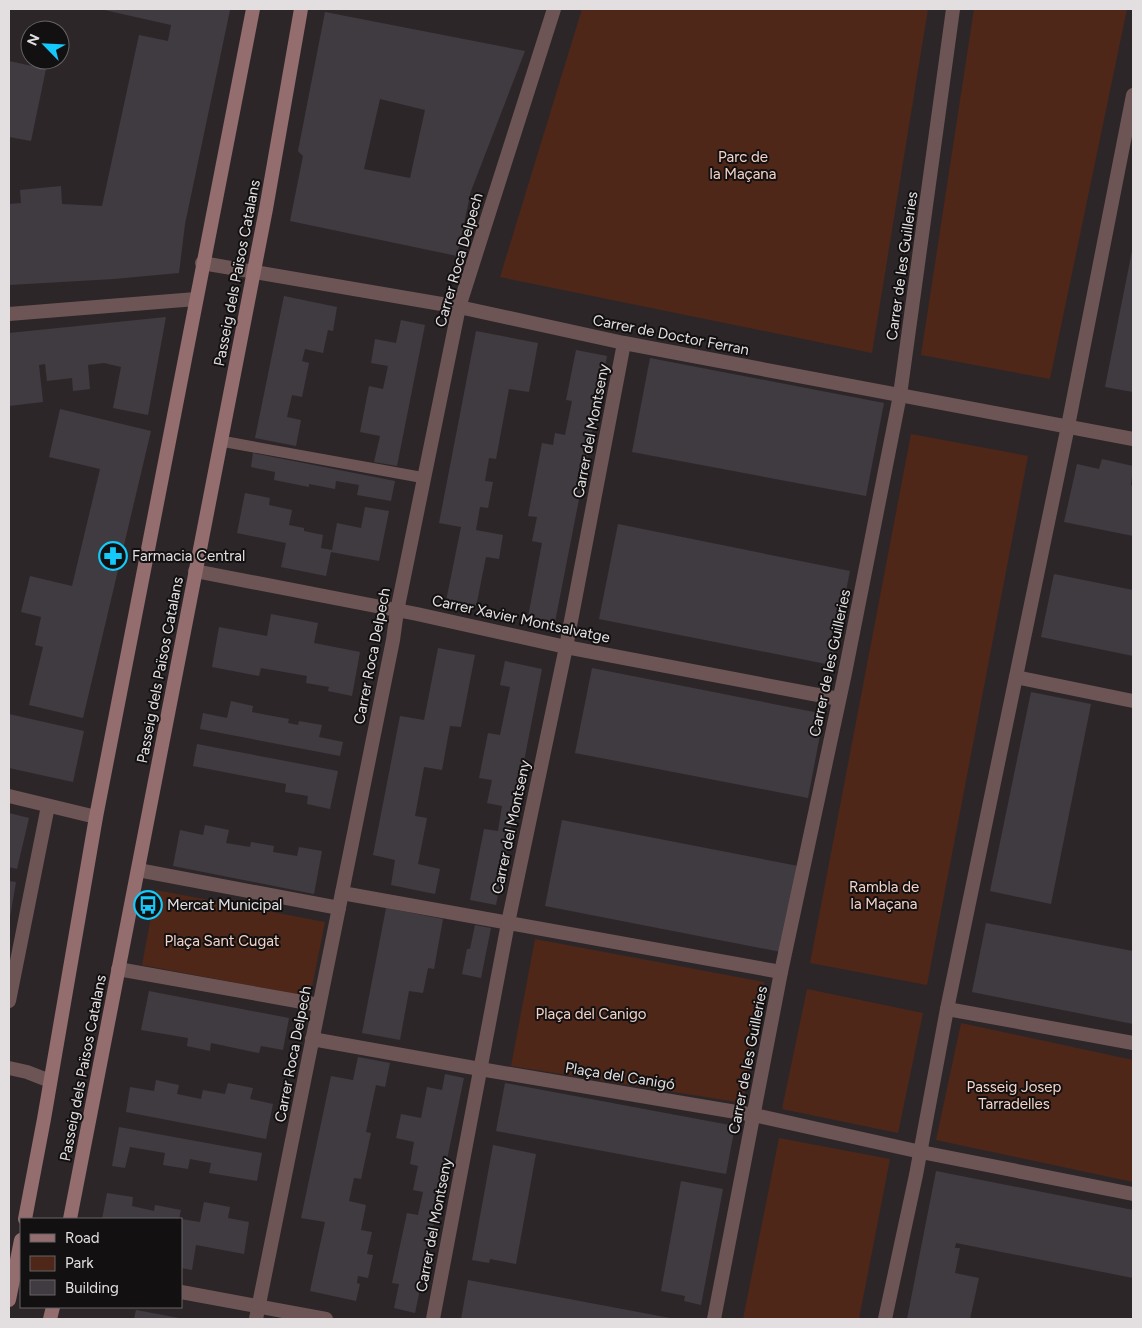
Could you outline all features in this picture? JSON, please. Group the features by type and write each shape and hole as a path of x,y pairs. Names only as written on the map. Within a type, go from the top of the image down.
{"main road":[{"path":"25,1218 96,817 187,355 202,263 253,9"},
{"name":"Passeig dels Països Catalans","path":"70,1218 221,441 301,9"},
{"path":"9,1300 20,1245"}],"street":[{"name":"Carrer Roca Delpech","path":"257,1313 459,307 554,9"},
{"name":"Carrer de les Guilleries","path":"714,1319 781,972 839,699 900,395 953,9"},
{"path":"885,1319 921,1152 948,1009 1068,426 1133,96"},
{"name":"Carrer de Doctor Ferran","path":"202,263 459,307 624,343 1133,439"},
{"path":"9,314 196,300"},
{"name":"Carrer del Montseny","path":"433,1319 508,923 566,647 624,343"},
{"name":"Carrer Xavier Montsalvatge","path":"195,572 417,614 566,647 839,699"},
{"path":"1016,677 1133,702"},
{"path":"9,796 96,817"},
{"path":"9,1001 48,806"},
{"path":"138,870 338,908"},
{"path":"342,893 781,972"},
{"path":"118,969 319,1005"},
{"path":"948,1009 1133,1043"},
{"name":"Plaça del Canigó","path":"312,1039 754,1115"},
{"path":"9,1068 27,1072 50,1081"},
{"path":"754,1115 921,1152 1133,1194"},
{"path":"182,1292 257,1313 269,1308 326,1319"}],"lane":[{"path":"221,441 425,478"}],"green space":[{"name":"Parc de la Maçana","path":"582,9 928,9 872,353 500,277"},
{"path":"974,9 1127,9 1050,379 921,355"},
{"name":"Rambla de la Maçana","path":"911,434 1028,456 927,985 810,963"},
{"name":"Plaça Sant Cugat","path":"156,890 325,922 310,997 142,965"},
{"name":"Plaça del Canigo","path":"535,939 764,982 743,1103 511,1066"},
{"path":"807,989 923,1013 898,1133 782,1109"},
{"name":"Passeig Josep Tarradelles","path":"961,1023 1133,1060 1133,1182 936,1140"},
{"path":"779,1138 890,1159 859,1319 743,1319"}],"building":[{"path":"100,9 230,10 185,224 179,273 9,285 9,204 21,203 20,190 61,186 62,204 102,206 139,35 168,41 171,25"},
{"path":"325,12 525,51 471,191 457,256 290,221 303,156 298,151","holes":["380,99 425,110 410,178 364,169"]},
{"path":"9,61 20,63 20,70 46,70 31,141 9,137"},
{"path":"1133,251 1133,392 1105,387"},
{"path":"284,296 337,307 333,331 328,330 323,353 305,349 302,361 309,363 302,397 292,395 287,417 301,420 296,446 255,438"},
{"path":"166,317 148,415 113,408 121,367 104,363 88,365 90,389 73,391 72,378 47,381 45,364 39,365 43,402 9,406 9,333"},
{"path":"401,320 425,325 397,466 374,462 380,436 360,432 369,386 383,389 388,366 371,363 375,339 396,343"},
{"path":"476,331 538,343 529,392 509,389 496,459 489,458 485,481 493,482 488,508 480,507 476,530 503,535 499,559 486,557 476,607 446,601 461,527 439,523"},
{"path":"576,350 607,356 555,622 528,617 542,543 532,541 537,517 528,516 542,443 553,445 555,433 565,435 572,401 566,400"},
{"path":"650,358 884,403 866,496 632,452"},
{"path":"60,409 151,431 83,718 29,705 43,647 35,645 41,617 21,612 30,576 72,586 100,469 49,457"},
{"path":"253,453 395,481 391,501 357,495 359,485 336,481 335,489 309,484 309,487 274,480 275,472 251,467"},
{"path":"1102,459 1133,466 1131,485 1133,486 1133,536 1064,522 1077,464 1099,469"},
{"path":"245,493 270,498 269,505 292,510 289,525 304,528 304,531 323,535 321,548 332,550 337,523 361,528 365,507 389,511 379,561 331,552 326,576 281,567 286,543 237,533"},
{"path":"618,524 850,571 831,665 599,619"},
{"path":"1054,574 1133,590 1133,656 1041,637"},
{"path":"271,614 318,623 314,643 360,652 352,696 328,691 329,687 306,683 307,676 261,668 259,676 212,667 219,627 267,636"},
{"path":"438,648 475,655 461,727 450,726 442,770 424,767 415,816 427,818 418,864 440,869 435,894 391,885 395,860 373,855 400,716 424,720"},
{"path":"505,661 542,669 496,905 470,900 484,829 498,831 502,806 487,803 492,780 479,778 488,733 500,735 510,687 500,685"},
{"path":"592,668 824,714 808,798 575,753"},
{"path":"1031,692 1091,704 1051,904 990,891"},
{"path":"231,701 253,706 252,712 289,719 288,723 298,725 299,721 322,725 319,737 343,742 340,756 200,729 203,713 227,718"},
{"path":"9,714 84,731 73,782 9,768"},
{"path":"197,744 338,771 330,809 307,804 308,796 285,792 286,784 193,766"},
{"path":"9,813 29,818 17,869 9,867"},
{"path":"562,820 798,866 781,952 545,906"},
{"path":"205,825 229,830 226,843 250,847 251,842 274,846 273,852 297,856 299,847 322,851 314,894 173,866 180,830 203,835"},
{"path":"9,881 16,882 10,917 9,917"},
{"path":"386,908 443,919 434,969 428,968 423,993 409,991 400,1040 362,1033"},
{"path":"986,923 1133,951 1133,1024 972,992"},
{"path":"475,925 491,928 481,978 462,974 467,949 470,949"},
{"path":"149,991 289,1018 283,1050 261,1046 259,1053 211,1043 210,1051 187,1046 188,1038 141,1030"},
{"path":"358,1057 390,1063 385,1087 376,1085 366,1132 371,1133 361,1179 354,1178 349,1201 366,1205 361,1230 372,1232 367,1254 373,1255 368,1278 358,1276 357,1283 360,1284 356,1301 310,1291 325,1222 301,1218 331,1076 353,1080"},
{"path":"445,1074 464,1078 415,1313 394,1308 399,1284 392,1283 407,1213 418,1215 423,1192 413,1190 418,1166 410,1164 414,1142 396,1138 401,1114 421,1118 427,1087 442,1090"},
{"path":"156,1080 179,1085 177,1094 201,1099 203,1090 225,1094 228,1083 253,1088 250,1099 273,1104 266,1139 126,1112 130,1087 154,1091"},
{"path":"505,1083 735,1126 726,1174 496,1131"},
{"path":"119,1127 262,1153 257,1181 209,1173 211,1163 190,1159 188,1169 163,1165 165,1153 130,1147 125,1168 112,1166"},
{"path":"493,1145 536,1154 516,1264 490,1259 489,1263 472,1260"},
{"path":"936,1171 1133,1210 1133,1278 956,1243 955,1248 960,1248 955,1273 979,1278 970,1319 907,1319"},
{"path":"681,1181 723,1189 701,1305 684,1301 685,1296 661,1291"},
{"path":"107,1193 133,1197 132,1206 154,1211 155,1205 181,1210 179,1218 102,1218"},
{"path":"204,1202 230,1207 228,1218 249,1222 244,1254 196,1245 192,1270 182,1268 182,1219 200,1222"},
{"path":"468,1280 670,1318 670,1319 461,1319"},
{"path":"136,1310 179,1318 179,1319 134,1319"}],"place":[{"name":"Farmacia Central","path":"113,556"},
{"name":"Mercat Municipal","path":"148,905"}]}
